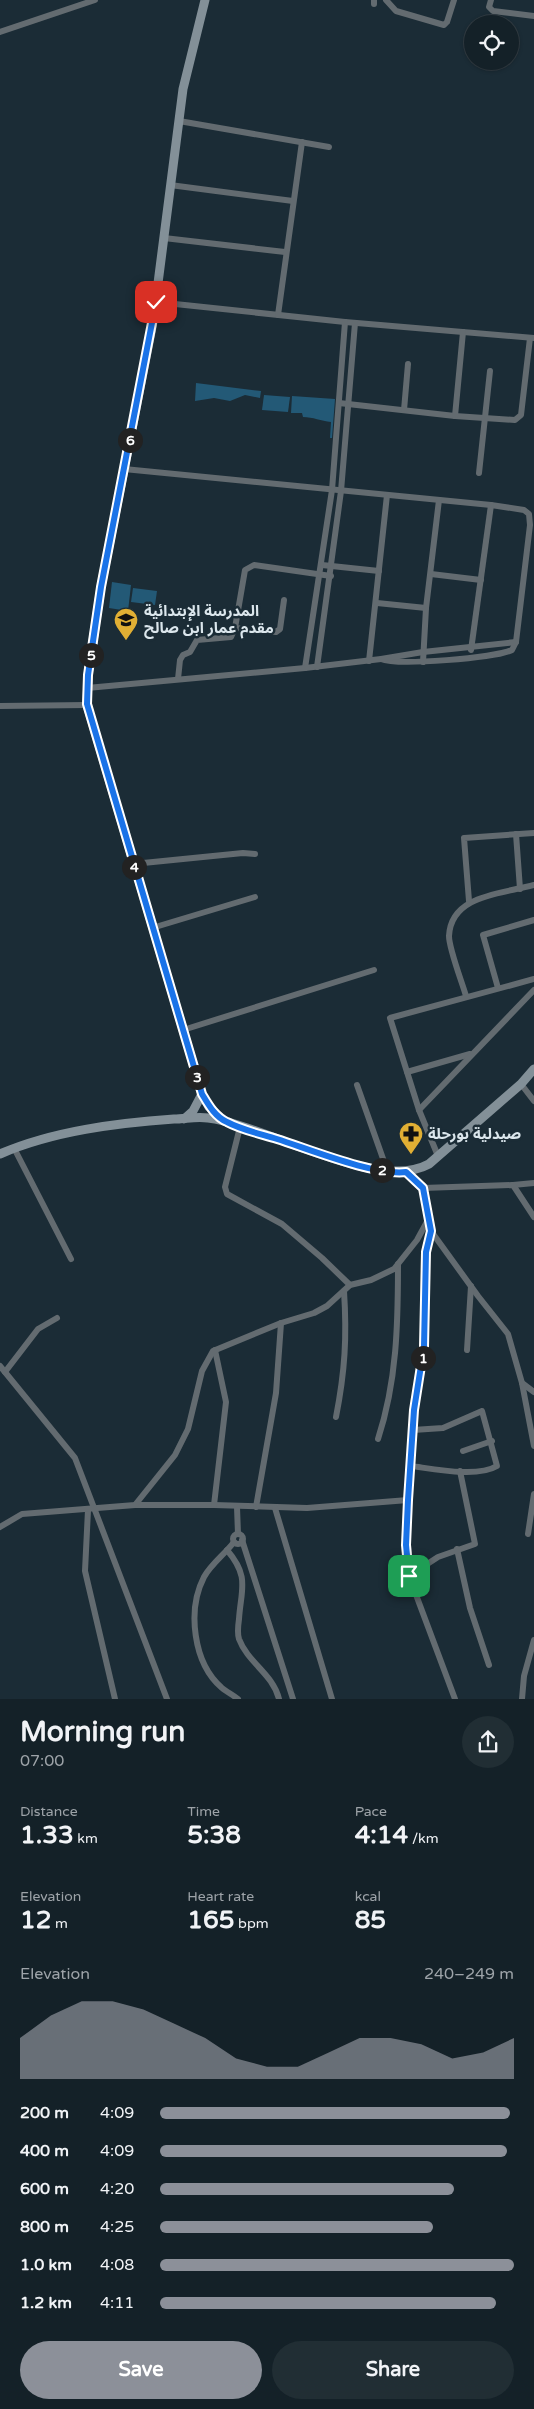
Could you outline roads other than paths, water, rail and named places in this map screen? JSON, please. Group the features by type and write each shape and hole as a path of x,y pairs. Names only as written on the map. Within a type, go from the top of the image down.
{"street":[{"path":"0,32 95,0"},
{"path":"205,0 183,89 156,302 101,587 87,688 87,704 202,1094 209,1107 226,1122"},
{"path":"386,0 396,11 444,25 447,22 454,0"},
{"path":"491,0 489,7 493,11 534,16"},
{"path":"179,121 329,147"},
{"path":"278,315 285,252 291,228 302,142"},
{"path":"170,185 293,201"},
{"path":"164,238 285,252"},
{"path":"156,302 355,323 532,338 522,415 515,420 485,419 340,403"},
{"path":"306,668 332,490 345,322"},
{"path":"317,667 342,491 355,323"},
{"path":"455,416 463,332"},
{"path":"404,410 408,364"},
{"path":"479,473 490,371"},
{"path":"124,469 491,505 524,510 529,514 530,525 516,642 512,650 423,662 387,662 381,659"},
{"path":"369,660 380,571 386,495"},
{"path":"423,662 426,608 440,500"},
{"path":"471,657 491,505"},
{"path":"178,679 180,660 183,655 190,652 197,640 231,637 235,628 243,578 248,567 254,565 331,576"},
{"path":"322,565 380,571"},
{"path":"431,574 481,580"},
{"path":"235,628 276,632 280,629 284,600"},
{"path":"376,603 426,608"},
{"path":"87,688 317,667 423,652 516,642"},
{"path":"0,706 87,704"},
{"path":"469,902 464,838 534,833"},
{"path":"516,834 520,889"},
{"path":"133,864 243,853 255,854"},
{"path":"466,996 449,937 456,913 469,902 534,885"},
{"path":"152,928 255,897"},
{"path":"498,988 483,935 534,920"},
{"path":"183,1030 374,970"},
{"path":"438,1156 419,1110 390,1018 534,979"},
{"path":"419,1110 534,990"},
{"path":"407,1072 472,1054"},
{"path":"0,1154 14,1148 84,1131 151,1121 207,1118 226,1122 356,1164 406,1172 418,1170 438,1156 521,1084 534,1069"},
{"path":"521,1084 534,1101"},
{"path":"357,1085 387,1170"},
{"path":"184,1119 193,1111 202,1094"},
{"path":"240,1127 225,1187 227,1194 282,1224 350,1285"},
{"path":"14,1148 71,1259"},
{"path":"406,1172 423,1188 431,1231 426,1252 424,1347 413,1430 406,1545 409,1576 456,1699"},
{"path":"423,1188 534,1183"},
{"path":"513,1185 534,1217"},
{"path":"135,1505 175,1455 188,1429 202,1372 216,1350 281,1323 314,1313 328,1306 350,1285 394,1269 417,1240 429,1218"},
{"path":"431,1231 508,1334 522,1383 534,1446"},
{"path":"378,1438 390,1395 394,1364 398,1329 398,1264"},
{"path":"467,1350 471,1286"},
{"path":"336,1417 344,1377 347,1336 344,1291"},
{"path":"5,1372 38,1329 57,1318"},
{"path":"256,1507 276,1393 281,1323"},
{"path":"214,1505 226,1402 216,1350"},
{"path":"0,1366 76,1458 90,1510 167,1699"},
{"path":"522,1383 534,1392"},
{"path":"411,1466 460,1471 484,1471 497,1466 492,1441 482,1411 443,1428 413,1430"},
{"path":"463,1451 492,1441"},
{"path":"409,1576 438,1557 475,1544 460,1471"},
{"path":"528,1534 534,1494"},
{"path":"0,1527 22,1514 135,1505 307,1508 408,1500"},
{"path":"237,1507 240,1537 293,1699"},
{"path":"276,1508 332,1699"},
{"path":"90,1510 85,1571 115,1699"},
{"path":"238,1699 221,1688 208,1670 194,1628 196,1598 204,1576 234,1542 234,1536 240,1537"},
{"path":"457,1549 470,1608 489,1665"},
{"path":"227,1550 242,1573 244,1584 239,1615 239,1637 247,1656 276,1685 277,1698"},
{"path":"522,1699 524,1676 532,1656 534,1640"}],"place":[{"name":"المدرسة الإبتدائية مقدم عمار ابن صالح","path":"126,641"},
{"name":"صيدلية بورحلة","path":"411,1155"}]}
